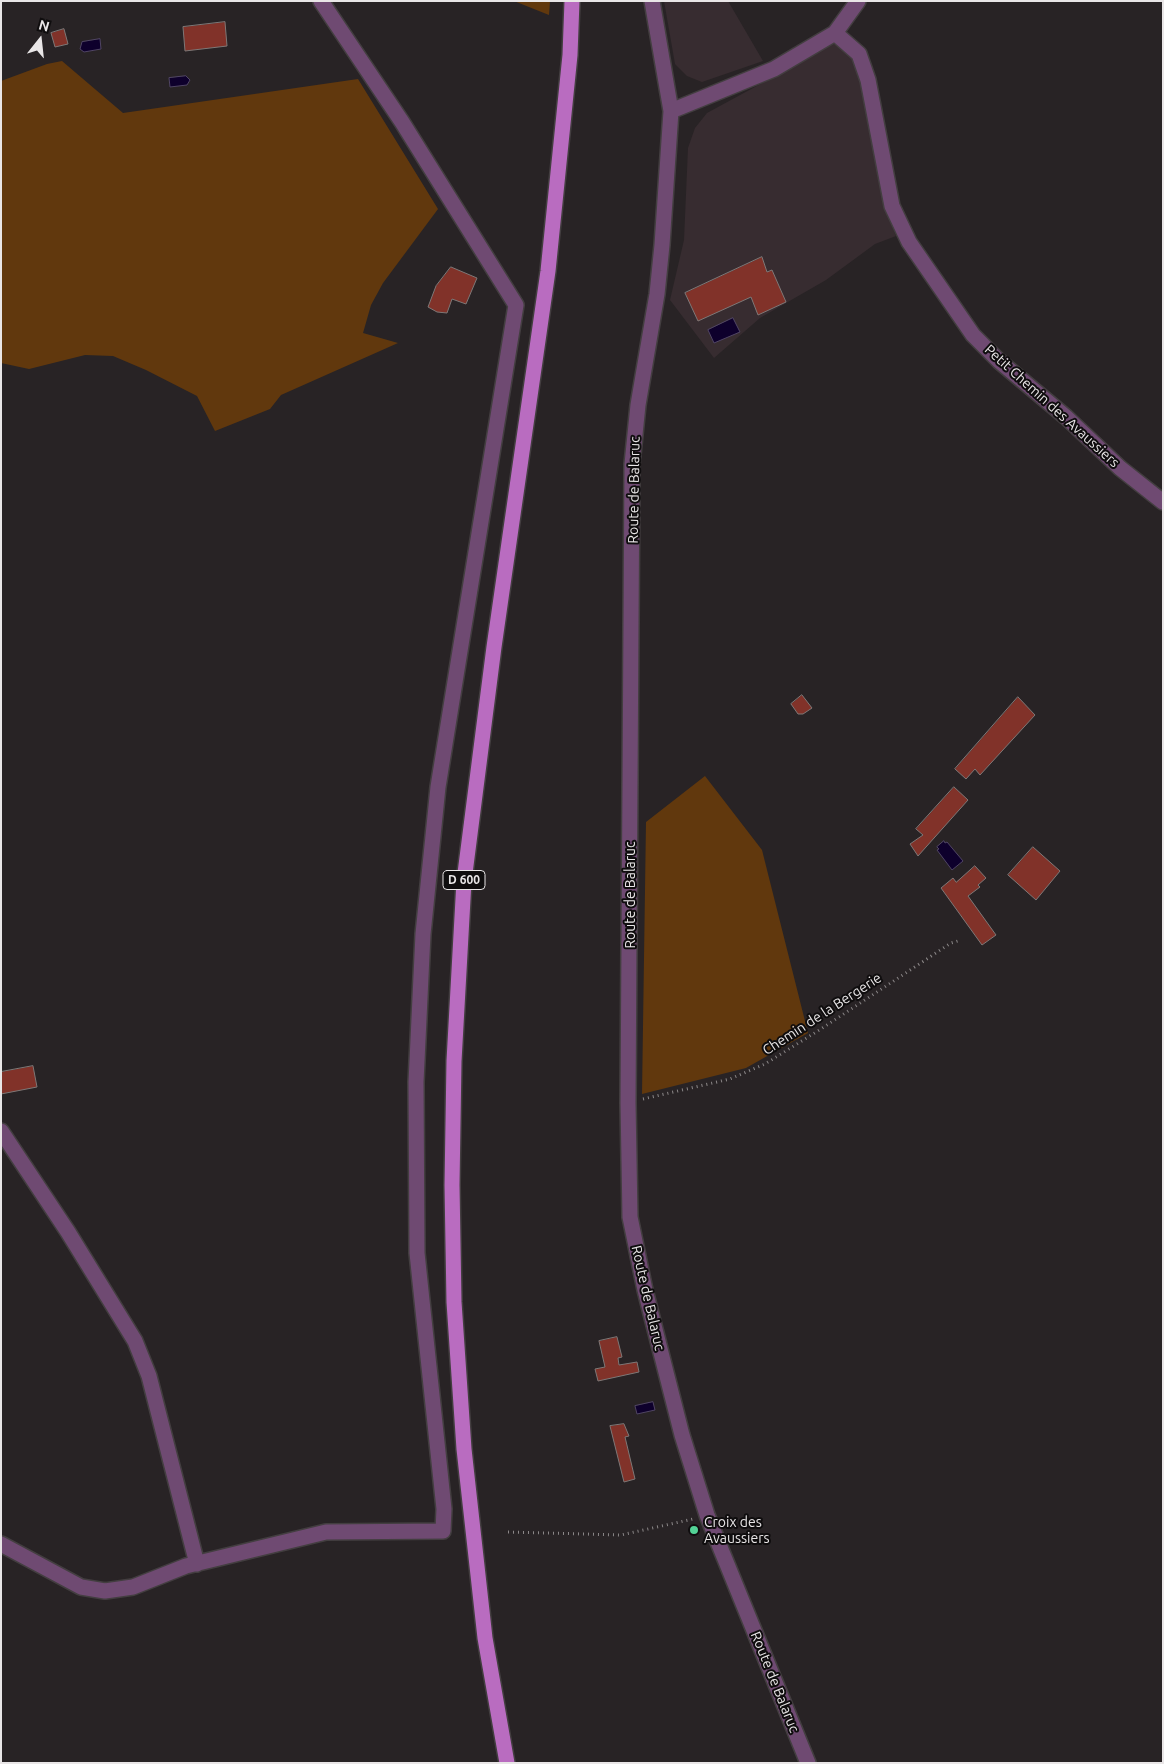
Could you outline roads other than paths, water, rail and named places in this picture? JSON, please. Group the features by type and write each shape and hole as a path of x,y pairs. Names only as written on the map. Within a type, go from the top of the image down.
{"main road":[{"name":"D 600","path":"507,1763 485,1638 464,1449 454,1302 453,1090 464,881 494,647 548,272 570,55 572,1"}],"street":[{"path":"1,1544 81,1587 105,1591 133,1587 191,1565 326,1532 443,1531 444,1509 417,1253 416,1082 423,934 438,787 516,305 402,122 321,1"},
{"name":"Route de Balaruc","path":"652,1 671,111 657,294 638,405 632,464 628,1103 630,1216 636,1252 682,1435 707,1515 808,1763"},
{"path":"671,111 774,69 835,33 858,1"},
{"name":"Petit Chemin des Avaussiers","path":"835,33 859,54 868,80 892,206 909,242 973,335 999,361 1066,417 1120,468 1163,502"},
{"path":"1,1131 68,1232 135,1341 149,1376 191,1565"}],"place":[{"name":"Croix des Avaussiers","path":"694,1530"}]}
